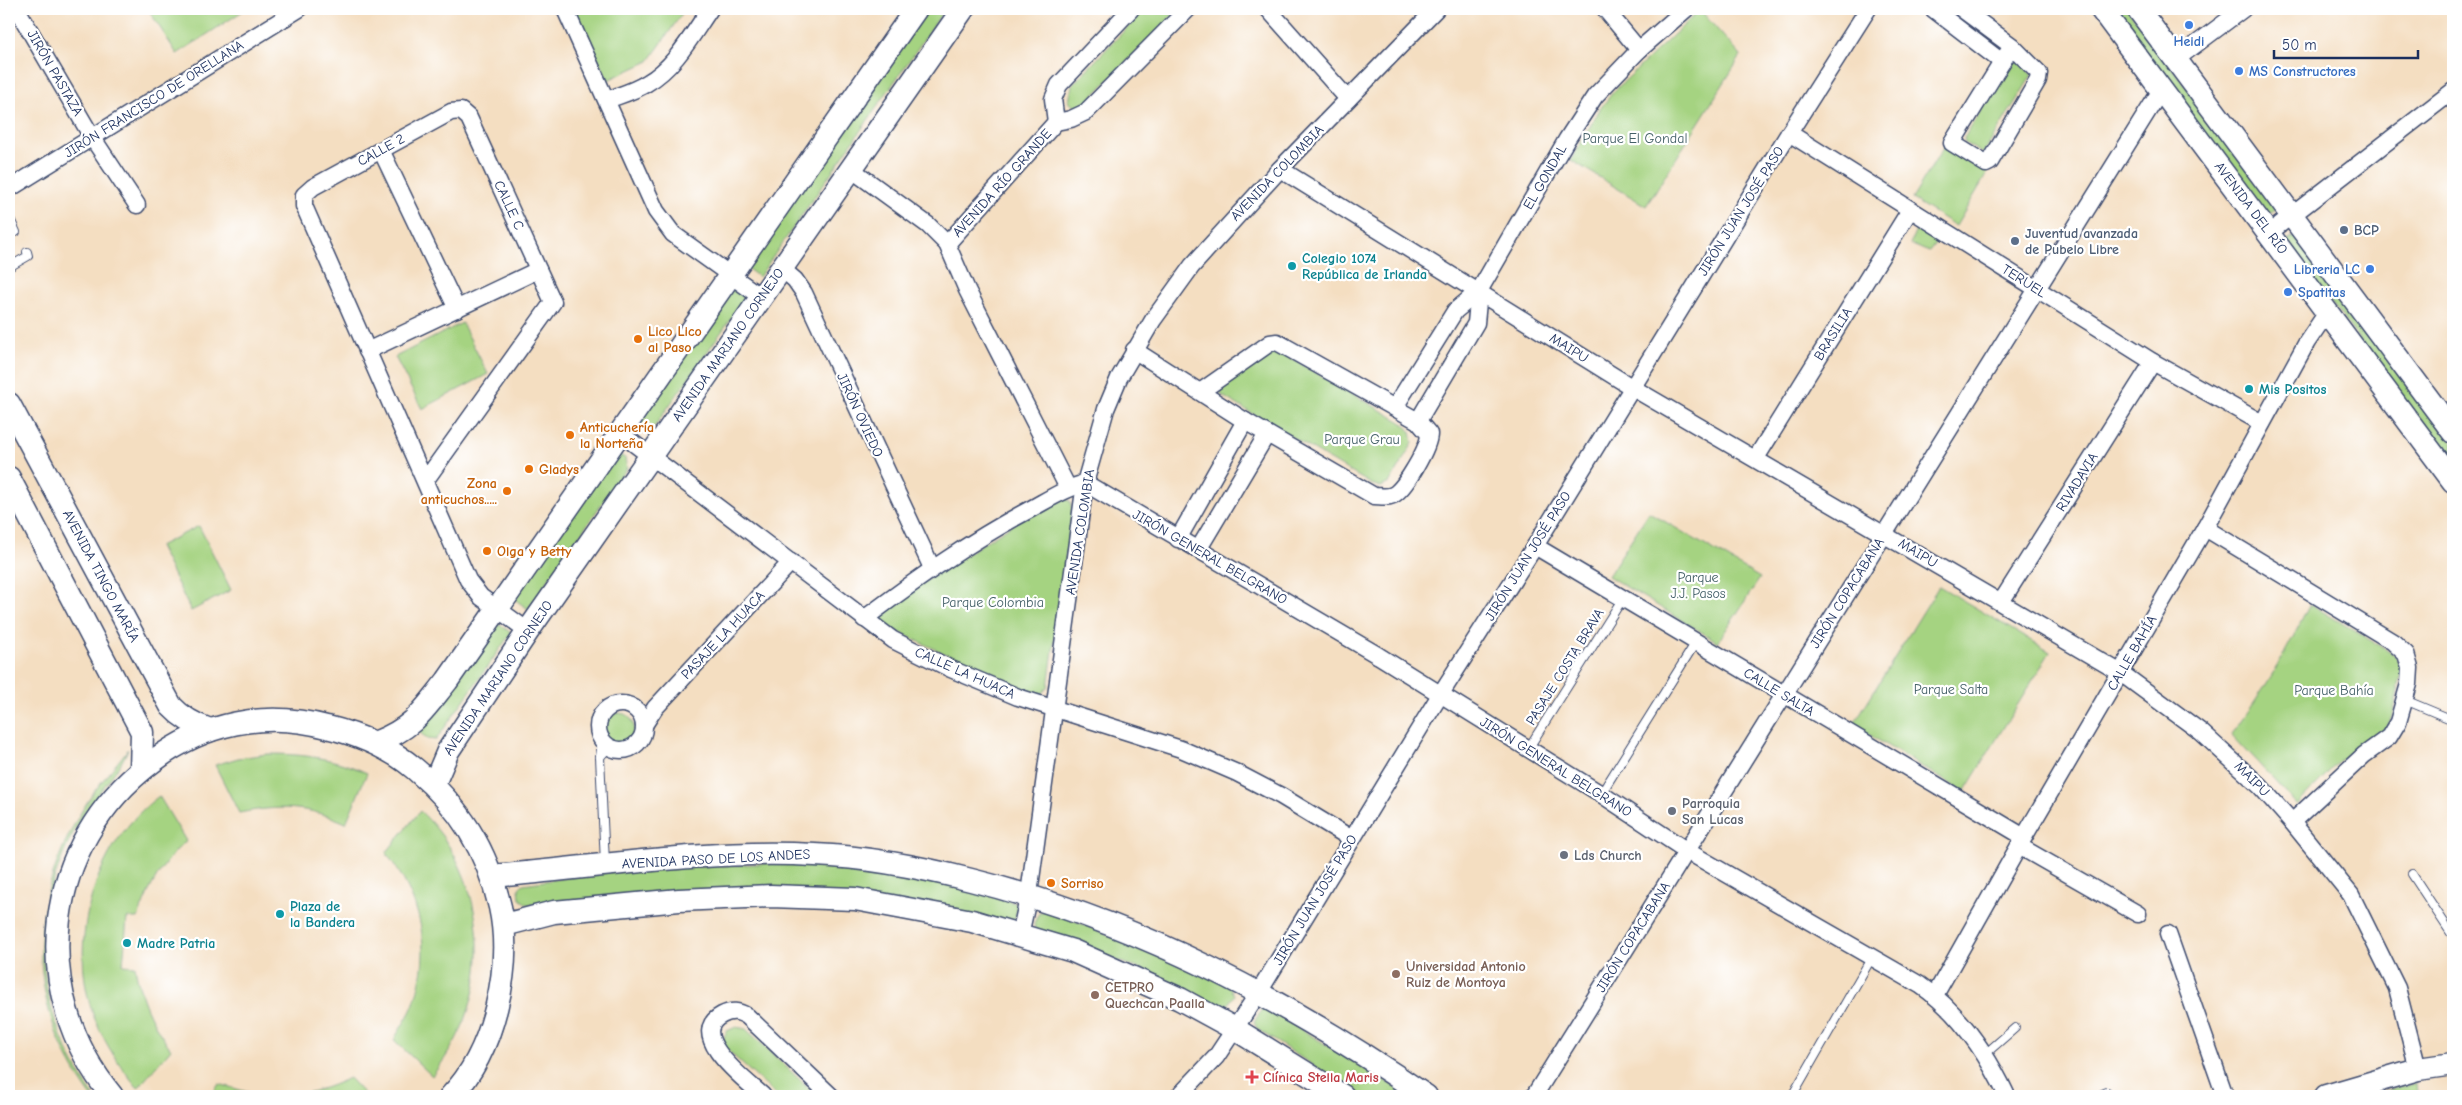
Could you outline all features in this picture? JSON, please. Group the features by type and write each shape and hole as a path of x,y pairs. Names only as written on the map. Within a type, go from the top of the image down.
{"main road":[{"path":"377,742 399,734 415,721 447,681 916,9"},
{"name":"AVENIDA MARIANO CORNEJO","path":"434,784 448,751 528,631 963,9"},
{"name":"AVENIDA DEL RÍO","path":"2101,9 2453,481"},
{"path":"2138,9 2453,432"},
{"name":"AVENIDA TINGO MARÍA","path":"9,404 171,706 178,714 190,722 210,730"},
{"path":"9,478 142,732 141,770"},
{"path":"111,1095 86,1059 69,1023 59,980 57,947 59,919 70,871 91,826 118,792 141,770 163,754 210,730 248,719 282,718 316,724 377,742 407,762 434,784 456,811 472,835 493,876 504,925 503,967 494,1015 477,1060 457,1094"},
{"name":"AVENIDA PASO DE LOS ANDES","path":"493,876 605,864 689,858 814,854 886,862 1029,894 1159,943 1258,992 1426,1096"},
{"path":"504,925 554,912 627,904 711,898 818,896 855,899 972,921 1073,951 1180,999 1235,1029 1343,1096"},
{"path":"2336,1095 2418,1069 2453,1064"}],"street":[{"name":"JIRÓN PASTAZA","path":"17,9 92,137 137,205"},
{"name":"JIRÓN FRANCISCO DE ORELLANA","path":"9,188 299,9"},
{"path":"565,9 656,212 673,234 729,276 761,297"},
{"path":"607,100 647,84 660,74 675,60 710,9"},
{"name":"AVENIDA RÍO GRANDE","path":"1056,122 1053,99 1059,85 1130,9"},
{"name":"AVENIDA RÍO GRANDE","path":"947,244 1056,122 1072,119 1086,112 1188,9"},
{"path":"1268,9 1348,99"},
{"name":"AVENIDA COLOMBIA","path":"1020,935 1029,894 1085,483 1106,409 1134,350 1192,266 1280,169 1436,9"},
{"path":"1604,9 1639,50"},
{"name":"EL GONDAL","path":"1395,407 1455,311 1479,291 1595,96 1639,50 1686,9"},
{"name":"JIRÓN JUAN JOSÉ PASO","path":"1180,1096 1216,1057 1235,1029 1440,695 1535,546 1789,133 1868,9"},
{"path":"1933,9 2002,62"},
{"path":"1962,9 2012,46 2039,73 2038,80 1990,162 1986,164 1952,143 2012,46"},
{"path":"2175,60 2243,9"},
{"name":"JIRÓN COPACABANA","path":"1534,1096 2161,90"},
{"path":"2269,233 2453,91"},
{"name":"CALLE 2","path":"368,351 304,206 304,196 313,187 451,112 461,111"},
{"name":"CALLE C","path":"425,481 553,302 468,118 461,111"},
{"name":"TERUEL","path":"1789,133 2153,362 2262,423"},
{"path":"381,150 457,309"},
{"path":"851,169 928,225 947,244 971,298 1068,488"},
{"name":"MAIPU","path":"1280,169 1633,388 1756,458 2121,673 2201,732 2234,760 2292,822 2352,894 2397,988 2418,1069"},
{"name":"BRASILIA","path":"1756,458 1910,210"},
{"name":"JIRÓN OVIEDO","path":"782,268 795,280 804,293 932,568"},
{"path":"528,631 481,597 468,580 368,351 538,270"},
{"name":"EL GONDAL","path":"1418,421 1476,323 1479,291"},
{"name":"CALLE BAHÍA","path":"1935,995 2021,841 2205,528 2307,342 2328,311"},
{"path":"1134,350 1245,421 1374,496 1383,497 1394,494 1413,470 1429,443 1429,434 1418,421 1347,383 1277,342 1270,343 1200,392"},
{"name":"RIVADAVIA","path":"2001,602 2153,362"},
{"path":"1178,538 1245,421"},
{"name":"CALLE LA HUACA","path":"620,433 893,640 1018,697 1180,749 1236,773 1281,796 1352,839"},
{"path":"1198,550 1267,434"},
{"path":"864,619 932,568 991,530 1068,488 1085,483"},
{"name":"JIRÓN GENERAL BELGRANO","path":"1085,483 1379,656 1601,794 1687,851 1872,956 1935,995 1949,1008 1984,1055 2007,1096"},
{"path":"2205,528 2406,654 2410,668 2405,700 2398,722 2389,737 2364,755 2292,822"},
{"name":"CALLE SALTA","path":"1535,546 1784,694 2138,914"},
{"name":"PASAJE LA HUACA","path":"644,724 655,708 791,562"},
{"path":"636,709 644,724 642,737 633,746 622,750 604,748 598,727 604,711 619,704 636,709 655,708"},
{"path":"2168,934 2224,1096"},
{"path":"763,1096 715,1051 710,1038 716,1018 728,1012 738,1011 747,1016 831,1096"}],"lane":[{"path":"9,188 9,220 16,232"},
{"path":"9,267 28,256 26,252"},
{"name":"PASAJE COSTA BRAVA","path":"1528,748 1623,598"},
{"path":"1601,794 1696,642"},
{"path":"2405,700 2453,720"},
{"path":"604,748 605,864"},
{"path":"2412,874 2453,936"},
{"path":"1792,1096 1872,956"},
{"path":"1984,1055 2015,1028"},
{"path":"2098,1096 2107,1092 2109,1096"}],"green space":[{"path":"148,9 246,9 177,54"},
{"path":"574,9 681,9 683,12 649,61 608,80"},
{"path":"915,9 945,9 759,277 737,261"},
{"path":"1145,9 1179,9 1082,107 1075,107 1069,102 1072,85"},
{"path":"2111,9 2128,9 2277,208 2266,216"},
{"name":"Parque El Gondal","path":"1700,10 1741,56 1646,206 1571,160 1600,109 1613,92"},
{"path":"2016,58 2032,75 1983,154 1965,143 1964,138 2012,59"},
{"path":"1945,145 1988,172 1956,226 1912,199"},
{"path":"1918,226 1931,231 1936,243 1929,252 1910,244"},
{"path":"2297,235 2453,442 2453,465 2286,242"},
{"path":"724,278 749,293 652,430 629,415"},
{"path":"462,323 488,374 422,409 395,357"},
{"name":"Parque Grau","path":"1275,349 1403,423 1411,432 1413,443 1389,483 1381,487 1371,484 1221,395 1222,385 1240,370"},
{"path":"613,451 625,458 627,468 528,609 506,593"},
{"name":"Parque Colombia","path":"1056,496 1070,501 1072,510 1048,687 1042,693 1034,695 881,624 881,610"},
{"name":"Parque J.J. Pasos","path":"1649,512 1760,578 1718,642 1608,576"},
{"path":"199,526 231,590 191,611 159,546"},
{"name":"Parque Salta","path":"1939,586 2050,652 1964,792 1853,725"},
{"name":"Parque Bahía","path":"2310,604 2388,651 2397,658 2402,670 2393,715 2385,729 2340,760 2297,805 2231,734 2254,704 2274,672"},
{"path":"487,614 511,633 436,740 427,739 412,725"},
{"path":"619,713 630,717 634,728 630,739 619,743 608,739 604,728 608,717"},
{"path":"128,749 119,766 84,813 62,858 50,893 44,927 44,962 48,996 58,1029 74,1063 94,1096 91,1096 69,1061 54,1025 44,988 41,952 44,914 52,877 66,840 86,804"},
{"path":"268,754 331,760 367,773 346,823 306,810 281,808 239,813 215,765 238,758"},
{"path":"159,796 186,841 177,849 157,876 138,918 127,918 123,965 135,966 147,1010 171,1049 138,1088 113,1055 94,1017 86,988 83,958 85,927 92,896 102,867 117,840 136,816"},
{"path":"420,811 452,851 463,874 471,898 478,948 477,973 465,1019 451,1049 432,1076 394,1040 414,1003 423,962 423,943 420,924 408,888 386,853"},
{"path":"810,861 943,880 1018,904 1015,919 1006,923 688,891 528,905 520,899 519,888 523,884 609,872"},
{"path":"1047,909 1229,986 1234,995 1227,1006 1218,1008 1146,971 1035,931 1034,923 1039,913"},
{"path":"1262,1009 1268,1009 1410,1096 1360,1096 1257,1029 1254,1022"},
{"path":"736,1027 746,1029 817,1096 777,1096 725,1048 723,1039 727,1031"},
{"path":"349,1078 366,1096 285,1096 318,1090"},
{"path":"2416,1083 2417,1093 2403,1096 2368,1096"},
{"path":"219,1084 258,1095 273,1096 211,1096"}],"place":[{"name":"Heidi","path":"2189,25"},
{"name":"MS Constructores","path":"2239,71"},
{"name":"BCP","path":"2344,230"},
{"name":"Juventud avanzada de Pubelo Libre","path":"2015,241"},
{"name":"Colegio 1074 República de Irlanda","path":"1292,266"},
{"name":"Libreria LC","path":"2370,269"},
{"name":"Spatitas","path":"2288,292"},
{"name":"Lico Lico al Paso","path":"638,339"},
{"name":"Mis Positos","path":"2249,389"},
{"name":"Anticuchería la Norteña","path":"570,435"},
{"name":"Gladys","path":"529,469"},
{"name":"Zona anticuchos.....","path":"507,491"},
{"name":"Olga y Betty","path":"487,551"},
{"name":"Parroquia San Lucas","path":"1672,811"},
{"name":"Lds Church","path":"1564,855"},
{"name":"Sorriso","path":"1051,883"},
{"name":"Plaza de la Bandera","path":"280,914"},
{"name":"Madre Patria","path":"127,943"},
{"name":"Universidad Antonio Ruiz de Montoya","path":"1396,974"},
{"name":"CETPRO Quechcan Paalla","path":"1095,995"},
{"name":"Clínica Stella Maris","path":"1252,1077"}]}
